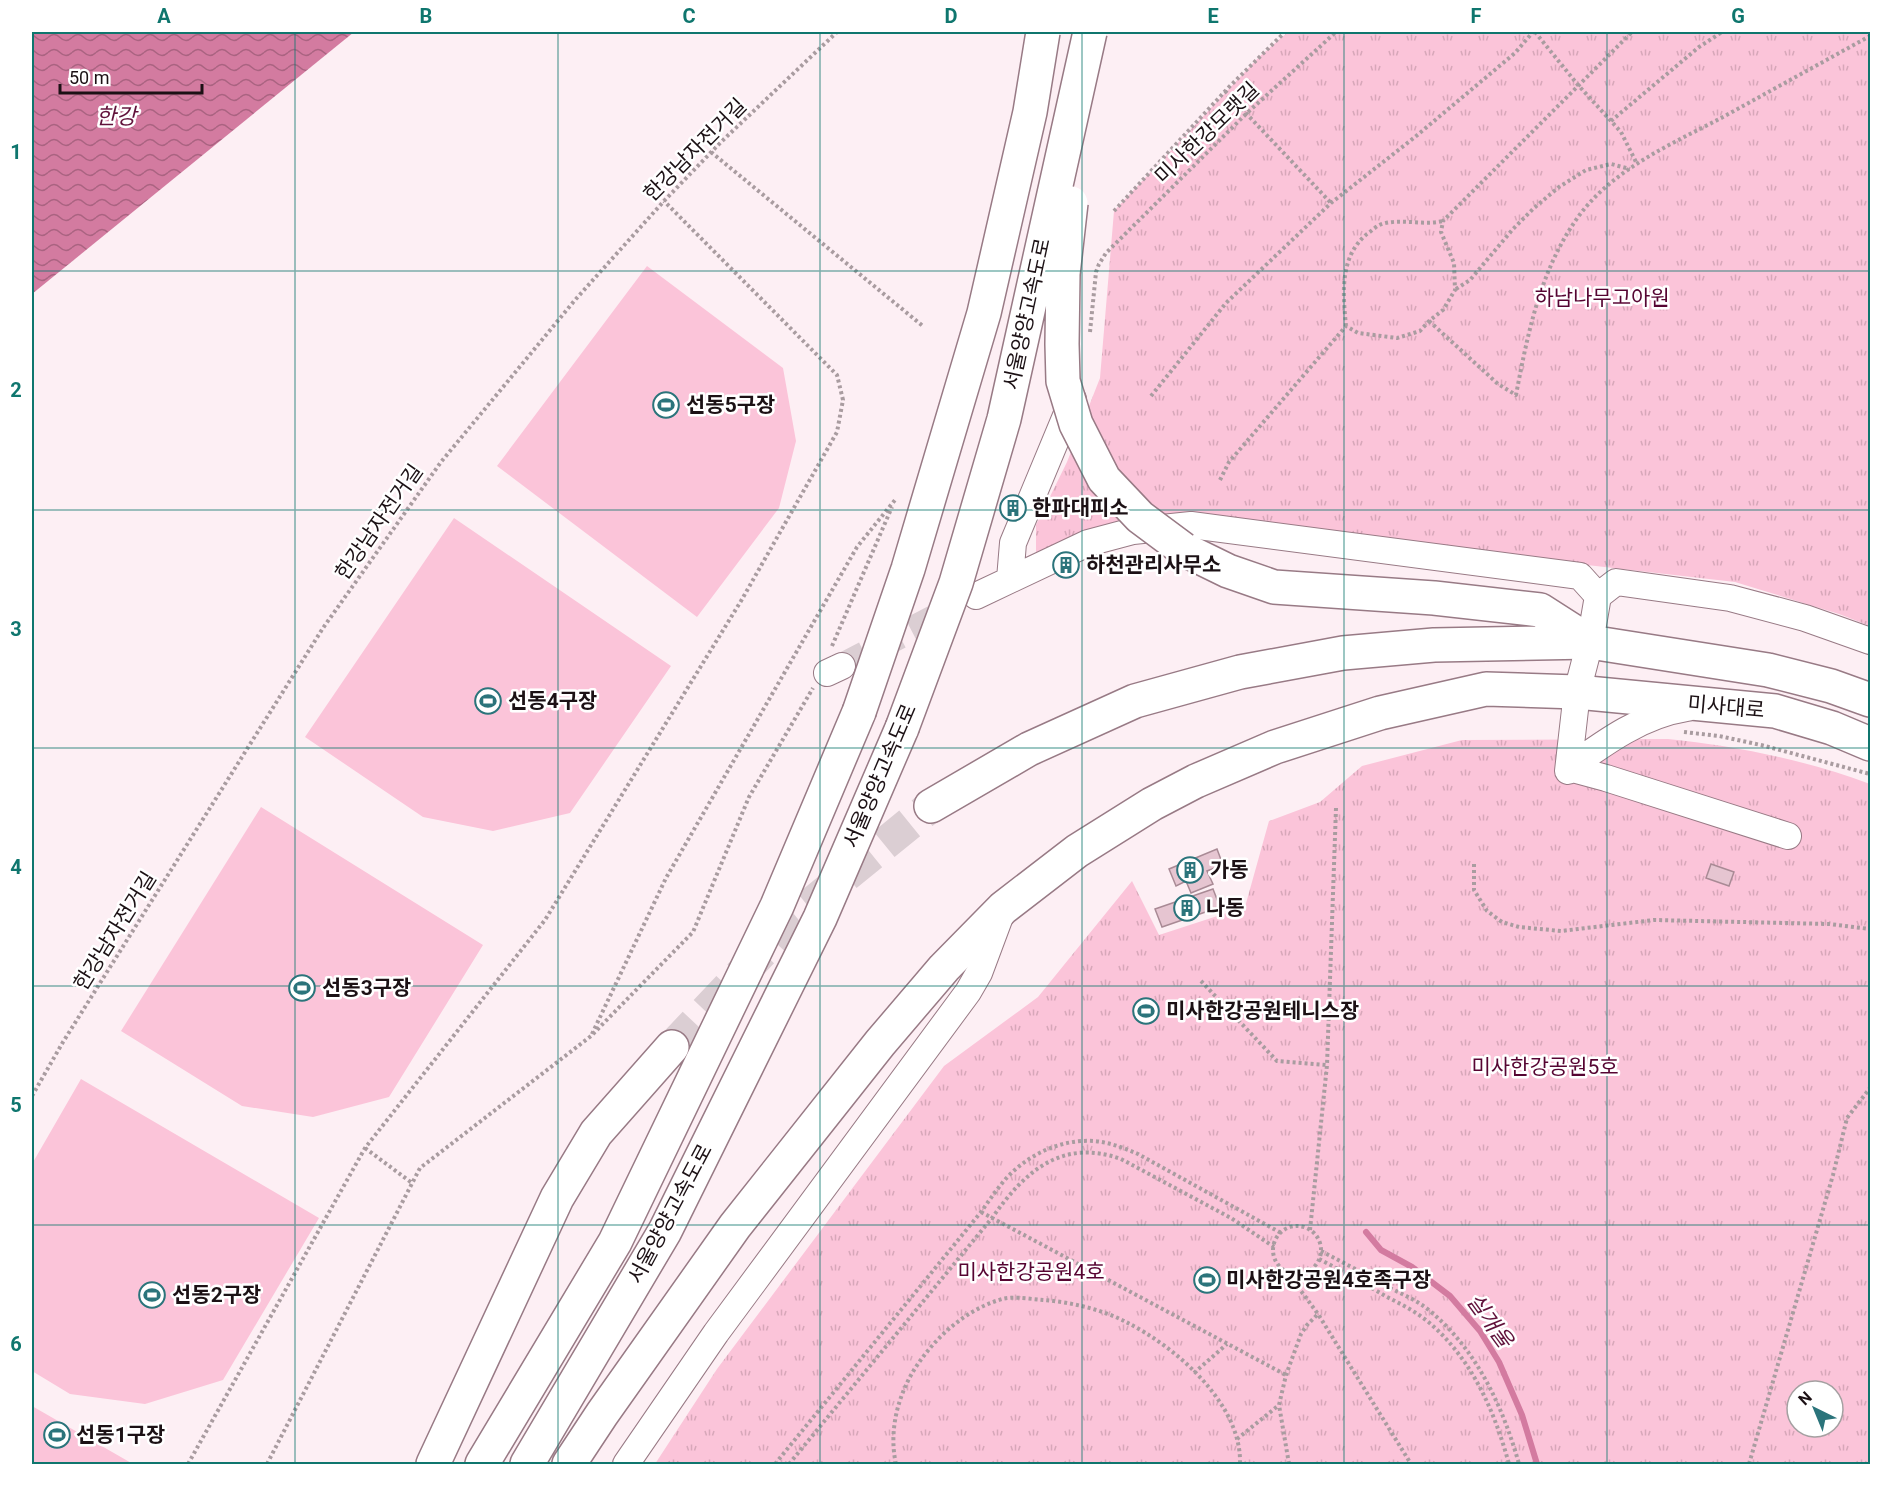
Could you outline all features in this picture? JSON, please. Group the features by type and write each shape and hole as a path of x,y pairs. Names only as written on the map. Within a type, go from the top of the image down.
{"main road":[{"name":"서울양양고속도로","path":"482,1464 615,1242 777,906 859,712 908,569 984,313 1030,112 1043,32"},
{"name":"서울양양고속도로","path":"526,1464 665,1231 820,918 902,728 956,583 1004,419 1089,37"},
{"path":"1089,37 1063,274 1062,344 1064,381 1076,424 1104,479 1140,517 1183,549 1228,571 1274,587 1434,598 1540,610 1590,642"},
{"path":"931,806 1029,749 1136,701 1240,672 1343,653 1434,645 1590,642"},
{"name":"미사대로","path":"1590,642 1768,670 1831,686 1870,700"},
{"name":"미사대로","path":"569,1464 735,1226 880,1043 944,968 1003,908 1077,851 1152,804 1196,781 1275,747 1380,712 1486,688 1577,692 1775,711 1832,728 1870,744"},
{"path":"433,1464 556,1198 596,1133 672,1047"}],"street":[{"path":"1010,579 1013,543 1080,382"},
{"path":"976,596 1088,543 1133,531 1191,525 1580,576 1598,596"},
{"path":"1568,770 1577,692 1590,642 1598,596 1616,582 1730,598 1805,618 1870,641"},
{"path":"1568,770 1615,736 1633,726 1666,712 1706,705"},
{"path":"1568,770 1606,778 1788,836"},
{"path":"626,1464 716,1333 968,992 979,973 1003,908"}],"path":[{"name":"한강남자전거길","path":"32,1096 63,1042 323,628 441,462 509,377 664,201 711,152 837,32"},
{"path":"1114,211 1225,91 1285,32"},
{"name":"미사한강모랫길","path":"1089,336 1096,272 1102,258 1248,113 1336,32"},
{"path":"1150,396 1226,303 1330,203 1415,138 1515,53 1534,32 1621,132 1637,164"},
{"path":"1220,480 1229,462 1346,326 1344,297 1349,255 1364,237 1380,224 1403,221 1433,223 1443,220 1632,32"},
{"path":"1611,122 1699,47 1722,32"},
{"path":"1429,321 1498,384 1516,396 1527,338 1541,288 1559,248 1581,213 1605,188 1649,155 1870,36"},
{"path":"1225,91 1330,203"},
{"path":"711,152 924,327"},
{"path":"1346,326 1358,333 1397,338 1420,331 1443,310 1455,290 1470,280 1513,229 1559,187 1586,170 1611,164 1630,169"},
{"path":"188,1464 365,1148 545,920 741,602 837,432 843,400 837,375 664,201"},
{"path":"1443,220 1441,232 1454,263 1455,290"},
{"path":"267,1464 420,1167 591,1036 693,932 750,797 829,672 895,500 857,547 666,878 591,1036"},
{"path":"1676,732 1719,736 1761,745 1870,774"},
{"path":"1310,1230 1327,1065 1336,808"},
{"path":"1474,864 1474,890 1487,911 1502,922 1519,927 1561,931 1654,920 1829,924 1870,929"},
{"path":"1201,981 1277,1061 1327,1065"},
{"path":"1749,1464 1833,1175 1847,1118 1870,1088"},
{"path":"775,1464 1004,1181 1023,1163 1044,1150 1070,1142 1116,1145 1138,1154 1281,1233"},
{"path":"365,1148 412,1183"},
{"path":"789,1464 1006,1198 1037,1169 1051,1160 1088,1151 1121,1159 1231,1218 1274,1247"},
{"path":"981,1212 1286,1375"},
{"path":"1287,1272 1301,1274 1309,1271 1319,1259 1321,1251 1316,1236 1310,1230 1294,1227 1281,1233 1274,1247 1276,1261 1318,1314 1412,1464"},
{"path":"1321,1251 1410,1298 1429,1310 1450,1329 1469,1353 1493,1392 1503,1412 1519,1464"},
{"path":"1319,1259 1416,1313 1439,1332 1469,1368 1482,1389 1493,1413 1509,1464"},
{"path":"896,1464 894,1442 900,1395 914,1369 936,1341 964,1316 1004,1299 1056,1301 1091,1309 1125,1321 1179,1356 1222,1407 1231,1422 1237,1439 1239,1464"},
{"path":"1289,1464 1279,1406 1286,1375 1301,1334 1306,1325 1318,1314"},
{"path":"1194,1373 1227,1344"},
{"path":"1237,1439 1279,1406"}],"green space":[{"name":"하남나무고아원","path":"1288,32 1870,32 1870,626 1839,614 1735,582 1154,515 1036,557 1036,525 1067,462 1100,378 1114,211 1259,57"},
{"name":"선동5구장","path":"647,266 783,368 796,441 779,508 697,617 497,466"},
{"name":"선동4구장","path":"454,518 671,666 570,813 493,831 423,817 305,737"},
{"name":"미사한강공원5호","path":"1668,739 1770,755 1846,775 1870,784 1870,1464 655,1464 717,1369 944,1066 1038,997 1132,881 1159,935 1245,907 1269,821 1320,802 1362,766 1462,740"},
{"name":"선동3구장","path":"261,807 483,945 389,1097 313,1117 242,1106 121,1031"},
{"name":"선동2구장","path":"81,1079 319,1218 223,1380 145,1404 70,1394 32,1371 32,1164"},
{"name":"선동1구장","path":"32,1406 133,1464 32,1464"}],"water":[{"name":"한강","path":"32,32 354,32 32,294"}],"building":[{"name":"한파대피소","path":"1013,496 1022,500 1014,519 1004,515"},
{"name":"가동","path":"1217,849 1223,865 1207,871 1213,884 1191,893 1186,881 1176,886 1169,869"},
{"path":"1711,864 1734,872 1729,886 1706,878"},
{"name":"나동","path":"1213,889 1220,907 1162,927 1155,909"}],"waterway":[{"name":"실개울","path":"1366,1232 1381,1250 1412,1267 1450,1296 1480,1331 1499,1362 1522,1415 1537,1464"}],"tunnel":[{"path":"842,666 953,608"},
{"path":"672,1047 795,917 931,806"}],"place":[{"name":"선동5구장","path":"666,405"},
{"name":"한파대피소","path":"1013,508"},
{"name":"하천관리사무소","path":"1066,565"},
{"name":"선동4구장","path":"488,701"},
{"name":"가동","path":"1190,870"},
{"name":"나동","path":"1187,908"},
{"name":"선동3구장","path":"302,988"},
{"name":"미사한강공원테니스장","path":"1146,1011"},
{"name":"미사한강공원4호족구장","path":"1207,1280"},
{"name":"선동2구장","path":"152,1295"},
{"name":"선동1구장","path":"57,1435"}],"park label":[{"name":"미사한강공원4호","path":"1031,1272"}]}
